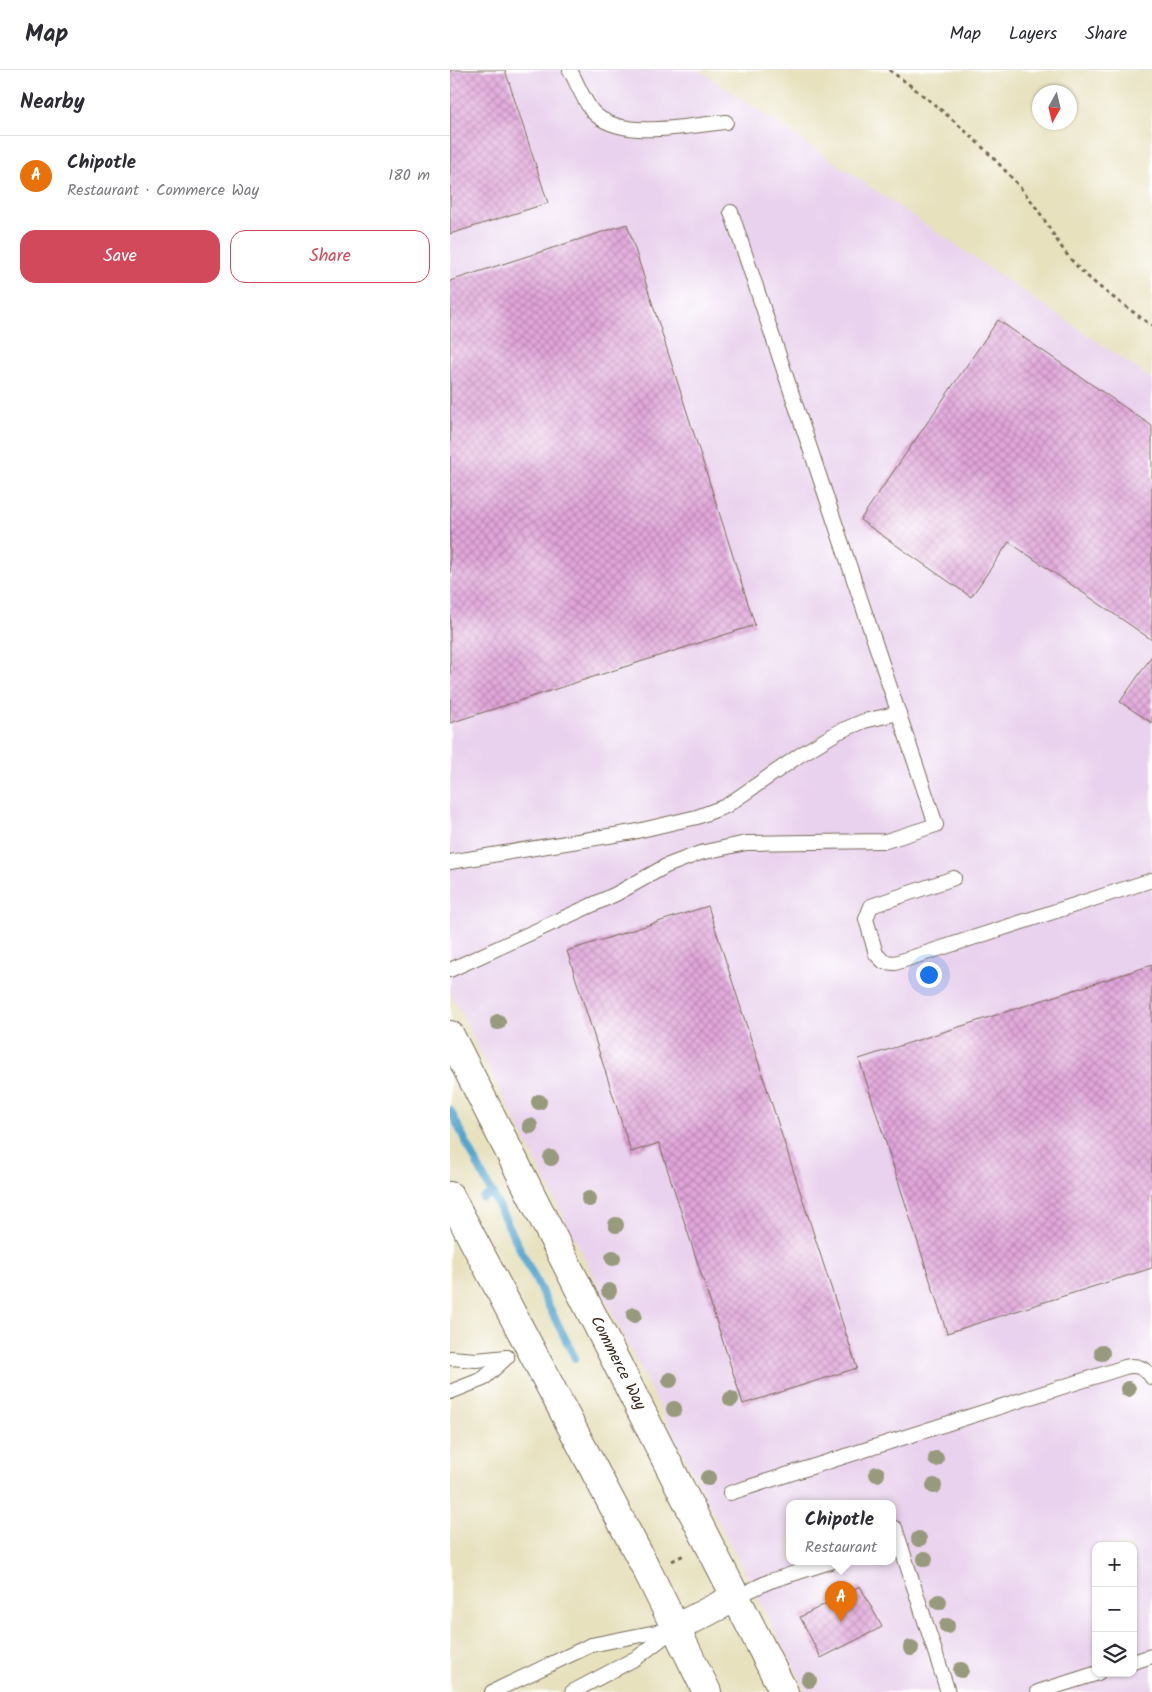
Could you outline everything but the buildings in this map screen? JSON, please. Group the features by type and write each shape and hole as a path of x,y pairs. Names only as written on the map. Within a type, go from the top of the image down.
{"street":[{"name":"Commerce Way","path":"450,1036 784,1692"},
{"path":"450,1196 676,1628 707,1692"},
{"path":"676,1628 736,1597"}],"lane":[{"path":"570,70 593,111 613,126 637,129 726,122"},
{"path":"450,970 616,894 666,866 700,852 746,843 848,844 886,841 936,825 731,212"},
{"path":"450,862 633,832 697,817 726,806 800,755 838,732 864,721 899,712"},
{"path":"954,878 871,906 866,919 879,958 886,963 895,963 1152,880"},
{"path":"450,1358 468,1360 507,1358 483,1379 450,1392"},
{"path":"730,1493 1125,1367 1138,1367 1146,1371 1152,1378"},
{"path":"896,1531 948,1692"},
{"path":"736,1597 770,1580 820,1565"},
{"path":"492,1692 591,1644 676,1628"},
{"path":"572,1692 638,1658 676,1628"},
{"path":"1137,1661 1152,1656"},
{"path":"1038,1692 1092,1675"}],"path":[{"path":"889,70 938,109 1010,176 1031,200 1074,263 1092,280 1152,326"},
{"path":"671,1561 686,1554"}],"shaded area":[{"path":"450,70 699,70 1152,379 1152,1692 807,1692 691,1469 450,991"}],"waterway":[{"path":"450,1110 575,1358"},
{"path":"483,1198 493,1193"}],"place":[{"name":"Chipotle","path":"841,1622"}]}
